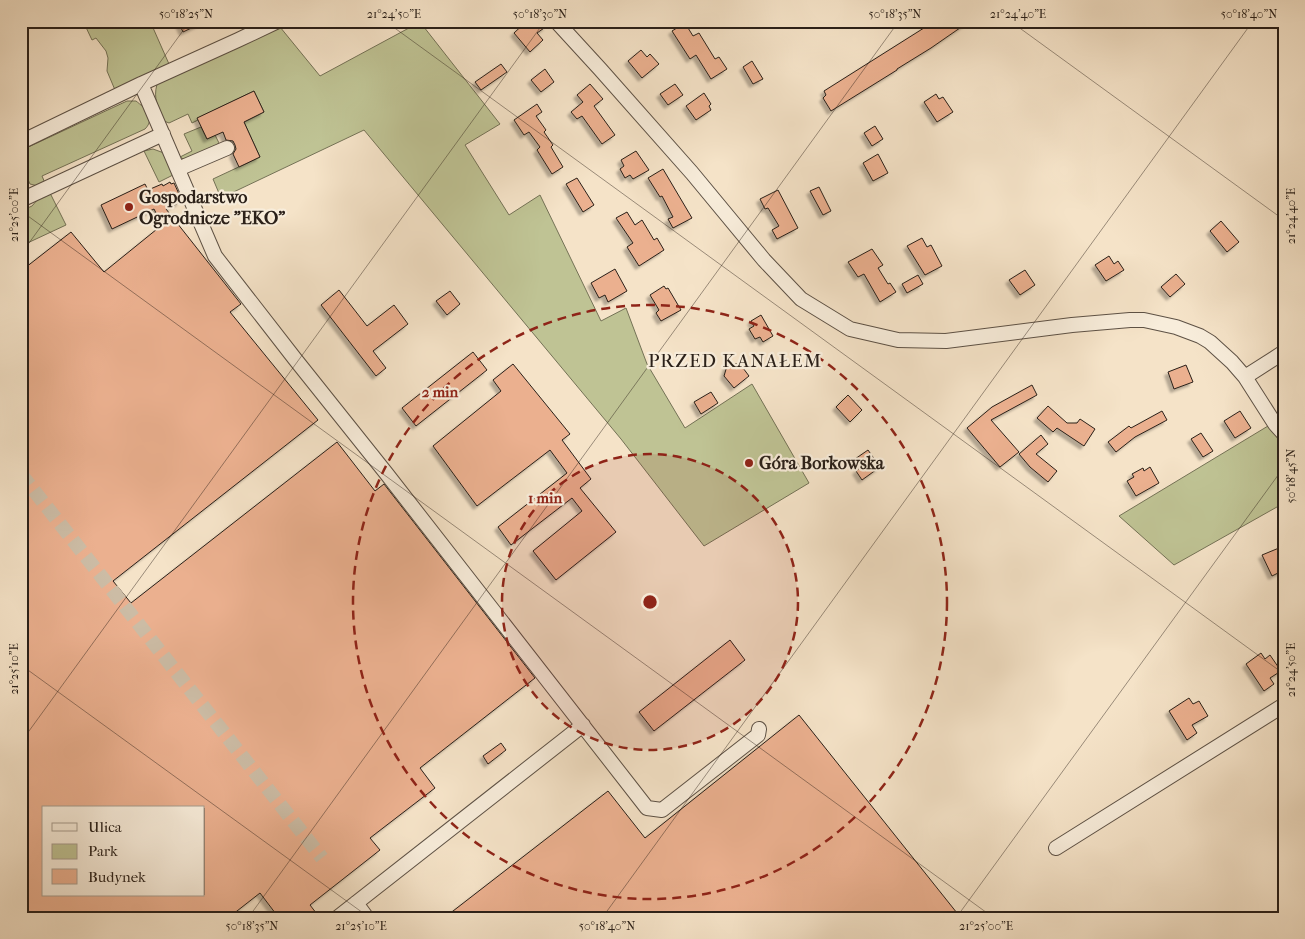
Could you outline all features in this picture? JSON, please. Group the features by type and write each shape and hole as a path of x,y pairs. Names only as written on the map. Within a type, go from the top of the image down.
{"street":[{"path":"21,142 278,21"},
{"path":"556,21 686,165 764,260 800,299 850,329 898,340 946,341 1072,325 1130,320 1144,320 1176,327 1200,336 1220,350 1245,377 1275,424 1284,434"},
{"path":"141,84 215,256 647,808 662,810 758,735 759,730"},
{"path":"21,200 163,134"},
{"path":"178,169 227,148"},
{"path":"1245,377 1284,352"},
{"path":"1056,848 1284,705"},
{"path":"337,918 583,726"},
{"path":"356,903 368,918"}],"green space":[{"path":"83,21 150,21 169,64 115,90 107,71 108,58 106,51 96,38 92,40"},
{"path":"420,22 500,124 465,145 509,215 540,195 601,321 626,308 647,364 685,428 752,384 809,483 704,546 621,439 364,130 221,198 213,179 260,157 244,122 264,112 254,91 198,118 198,120 192,123 188,114 169,123 164,121 157,103 157,84 280,27 320,76"},
{"path":"127,101 136,101 148,114 150,121 145,129 42,176 45,183 38,186 30,184 21,164 22,150"},
{"path":"201,127 207,139 215,135 219,143 215,149 185,160 180,157 192,151 184,134"},
{"path":"153,149 164,153 173,171 173,175 159,182 144,151"},
{"path":"50,193 66,225 21,246 21,211 32,206 38,199"},
{"path":"1268,426 1284,445 1284,503 1174,565 1119,516"}],"building":[{"path":"178,21 206,21 183,32"},
{"path":"527,21 530,25 547,26 537,33 543,40 530,52 514,33"},
{"path":"935,21 970,21 831,111 823,98 826,95 824,91"},
{"path":"685,23 693,36 699,33 715,59 719,57 727,69 711,79 696,55 690,59 672,31"},
{"path":"641,50 647,57 650,54 659,64 642,78 628,61"},
{"path":"752,61 763,79 753,84 743,67"},
{"path":"501,64 507,72 481,90 475,82"},
{"path":"545,69 554,82 541,92 531,80"},
{"path":"590,84 603,99 594,106 615,135 602,144 582,116 577,119 571,112 583,102 577,95"},
{"path":"675,84 683,95 668,105 660,94"},
{"path":"254,91 264,112 244,122 260,157 239,167 233,154 236,149 233,141 226,140 223,132 207,139 197,118"},
{"path":"704,93 711,104 709,106 711,110 696,120 686,106"},
{"path":"936,94 939,99 943,97 953,112 937,122 924,102"},
{"path":"537,104 542,112 536,116 546,130 544,132 553,145 551,147 563,167 552,174 537,150 540,147 529,132 524,135 514,120"},
{"path":"875,126 883,139 872,146 864,133"},
{"path":"636,151 649,170 633,179 630,175 625,178 620,169 624,166 621,160"},
{"path":"878,154 888,173 873,181 863,163"},
{"path":"663,169 692,218 673,228 668,219 673,217 662,196 660,197 648,178"},
{"path":"577,178 594,205 583,212 566,184"},
{"path":"170,182 171,184 174,183 180,202 166,209 241,304 230,312 318,420 113,581 131,603 337,442 375,491 384,484 535,678 420,768 435,788 370,838 380,850 310,905 320,918 279,918 260,893 228,918 21,918 21,271 71,232 104,272 162,225 154,209 112,229 101,205 145,184 148,190 162,184 163,186"},
{"path":"819,187 831,211 823,215 810,191"},
{"path":"778,190 798,228 777,239 772,230 779,226 768,208 765,209 760,199"},
{"path":"627,212 635,225 642,220 654,240 657,238 664,250 639,266 627,247 633,243 616,218"},
{"path":"1221,221 1239,242 1227,252 1210,231"},
{"path":"922,238 927,247 931,245 942,266 925,275 907,246"},
{"path":"872,249 883,265 878,268 888,284 890,283 896,292 880,302 864,274 858,277 848,262"},
{"path":"1109,256 1114,264 1118,261 1124,270 1106,281 1095,265"},
{"path":"615,269 627,291 608,302 605,295 599,298 591,283"},
{"path":"1025,270 1035,285 1020,295 1009,280"},
{"path":"1176,274 1185,284 1170,297 1161,287"},
{"path":"918,275 923,284 907,293 902,284"},
{"path":"664,286 666,289 668,288 681,310 661,321 656,313 659,310 650,295"},
{"path":"339,290 367,326 394,305 408,324 373,351 386,368 376,376 321,305"},
{"path":"450,291 460,304 447,315 436,301"},
{"path":"761,315 773,336 763,342 760,337 755,339 749,329 754,326 751,321"},
{"path":"473,352 487,370 416,426 402,408"},
{"path":"513,364 570,434 562,440 591,479 580,488 616,532 556,580 533,551 582,511 572,498 511,545 498,527 567,473 550,450 477,506 433,446 501,391 493,380"},
{"path":"730,364 740,364 749,376 734,388 724,376 727,366"},
{"path":"1186,365 1193,382 1174,389 1168,372"},
{"path":"1032,385 1037,395 991,420 1019,452 1000,467 967,428 992,407"},
{"path":"711,392 718,403 701,414 694,402"},
{"path":"848,395 862,410 850,422 836,407"},
{"path":"1048,406 1067,423 1077,423 1080,419 1095,429 1084,446 1057,428 1053,432 1037,418"},
{"path":"1162,411 1167,420 1135,437 1116,452 1108,442 1129,426 1131,428"},
{"path":"1240,411 1251,428 1235,438 1224,421"},
{"path":"1201,433 1213,451 1203,457 1191,439"},
{"path":"1041,435 1048,444 1036,454 1057,471 1048,482 1030,467 1019,454"},
{"path":"868,450 880,467 862,480 856,471 861,467 855,459"},
{"path":"1150,467 1159,483 1136,496 1127,481 1134,477 1132,474 1143,468 1144,471"},
{"path":"1279,548 1284,557 1284,570 1272,576 1262,555"},
{"path":"730,640 745,660 654,731 639,712"},
{"path":"1261,653 1265,659 1270,655 1281,671 1270,678 1274,684 1264,691 1246,664"},
{"path":"1189,698 1193,704 1199,701 1208,716 1192,725 1197,733 1187,740 1169,711"},
{"path":"799,715 961,918 444,918 608,791 645,838"},
{"path":"501,743 506,750 488,764 483,756"}],"tunnel":[{"path":"21,474 322,858"}],"place":[{"name":"Gospodarstwo Ogrodnicze \"EKO\"","path":"129,207"},
{"name":"Góra Borkowska","path":"749,463"}],"district":[{"name":"PRZED KANAŁEM","path":"735,361"}]}
